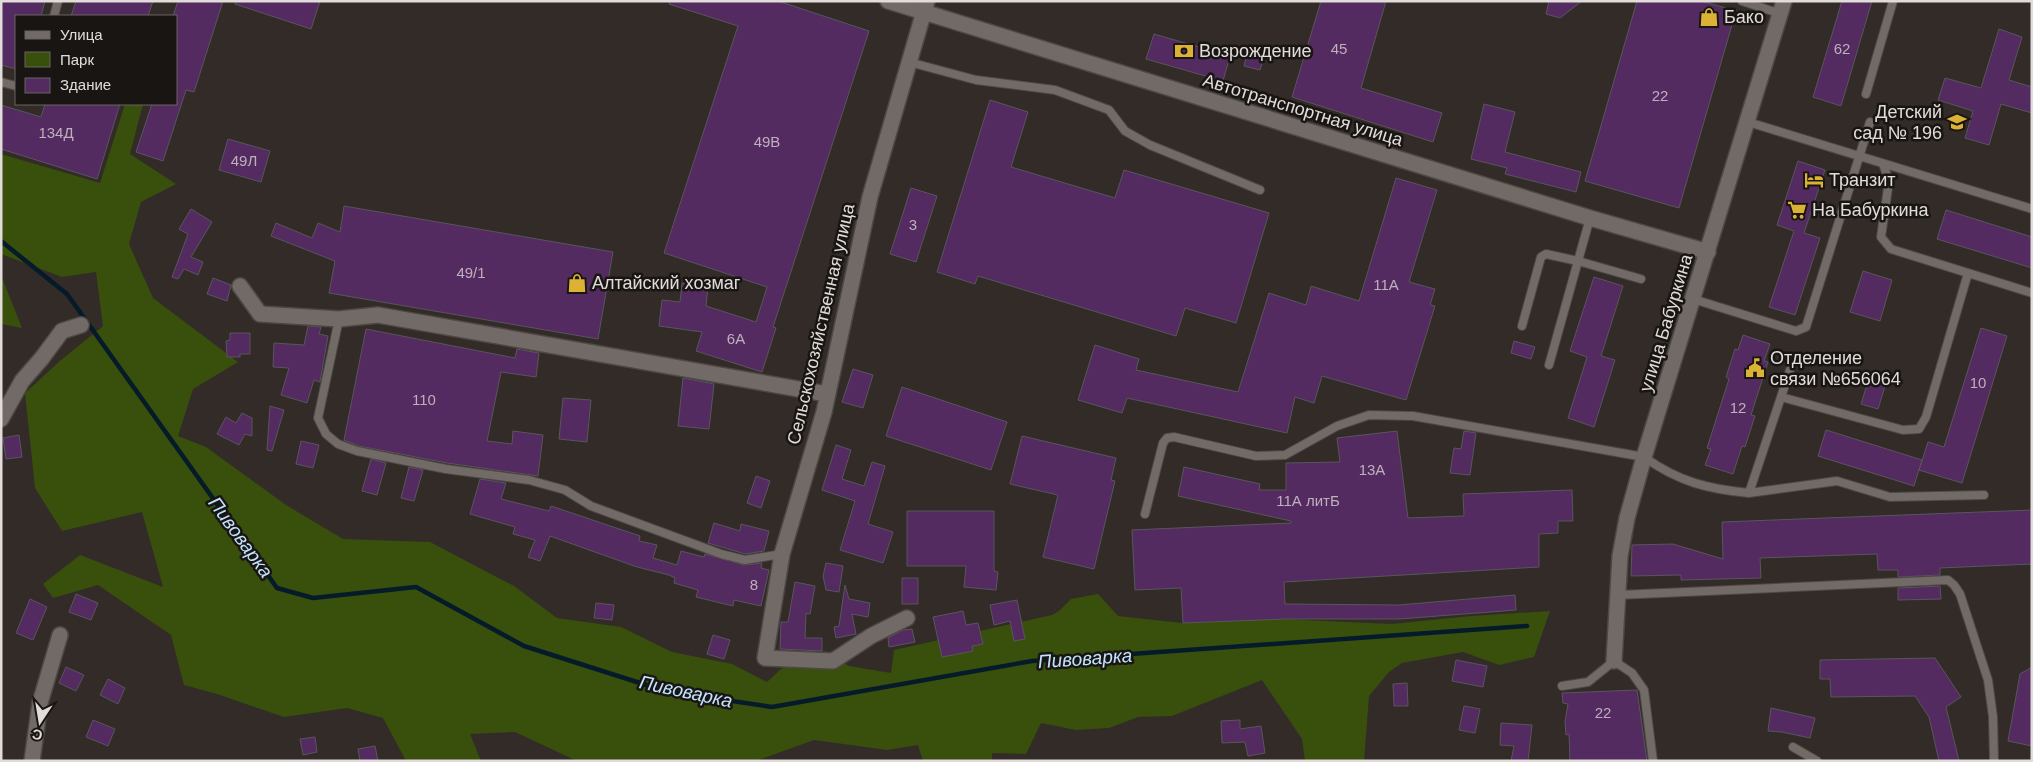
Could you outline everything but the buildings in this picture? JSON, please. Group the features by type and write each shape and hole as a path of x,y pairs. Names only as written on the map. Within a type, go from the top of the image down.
{"street":[{"name":"Автотранспортная улица","path":"888,1 926,7 1590,218 1708,252"},
{"name":"Сельскохозяйственная улица","path":"907,618 871,636 833,660 765,658 782,554 824,412 870,197 926,7"},
{"name":"улица Бабуркина","path":"1614,661 1620,556 1627,518 1644,457 1783,7"},
{"path":"240,286 260,314 339,319 378,315 827,394"},
{"path":"1,419 22,381 62,332 81,325"},
{"path":"32,761 40,703 60,635"}],"lane":[{"path":"54,15 58,1"},
{"path":"1742,1 1783,7"},
{"path":"1866,94 1893,1"},
{"path":"909,62 976,80 1055,90 1100,106 1109,110 1125,131 1150,146 1260,190"},
{"path":"1,82 15,86"},
{"path":"1748,122 2032,209"},
{"path":"1693,300 1796,331 1806,327 1870,122"},
{"path":"1883,164 1889,181 1881,237 1891,249 2032,293"},
{"path":"1549,365 1590,218"},
{"path":"1522,326 1541,257 1546,254 1578,260 1641,279"},
{"path":"1782,397 1904,430 1919,429 1926,417 1968,274"},
{"path":"339,319 318,418 326,434 338,444 356,451 437,467 529,480 565,490 591,506 721,554 746,560 782,554"},
{"path":"1749,493 1790,370"},
{"path":"1145,514 1163,442 1167,438 1174,437 1256,456 1285,456 1337,426 1369,415 1413,416 1644,457 1673,476 1719,490 1749,493 1836,481 1890,497 1984,495"},
{"path":"1618,595 1948,580 1960,594 1988,680 1993,717 1994,761"},
{"path":"1562,686 1588,682 1614,661 1632,673 1644,690 1653,761"},
{"path":"1793,747 1816,761"}],"green space":[{"path":"125,105 143,105 130,154 176,184 141,202 129,244 153,298 238,362 193,389 178,436 206,447 286,505 343,539 430,542 514,586 557,618 621,627 672,652 732,664 767,682 781,669 824,651 849,666 891,673 894,650 1052,615 1071,599 1098,594 1118,616 1182,623 1279,619 1392,624 1550,611 1534,657 1499,665 1463,652 1402,663 1389,672 1369,696 1364,761 1305,761 1302,739 1262,680 1172,716 1138,717 1109,728 1076,730 1041,723 1026,754 992,753 992,761 923,761 918,745 887,750 814,740 756,761 577,761 515,732 470,734 481,761 406,761 383,718 347,708 284,717 184,685 171,635 98,585 53,598 43,584 80,555 163,587 142,512 62,531 35,488 25,393 61,360 103,326 96,272 62,277 1,254 1,154 100,183"},
{"path":"1,275 22,328 1,324"}],"waterway":[{"name":"Пивоварка","path":"1,241 67,294 277,588 313,598 416,587 524,646 665,691 772,707 1032,661 1527,626"}],"place":[{"name":"Бако","path":"1709,17"},
{"name":"Возрождение","path":"1184,51"},
{"name":"Детский сад № 196","path":"1957,122"},
{"name":"Транзит","path":"1814,180"},
{"name":"На Бабуркина","path":"1797,210"},
{"name":"Алтайский хозмаг","path":"577,283"},
{"name":"Отделение связи №656064","path":"1755,368"}]}
